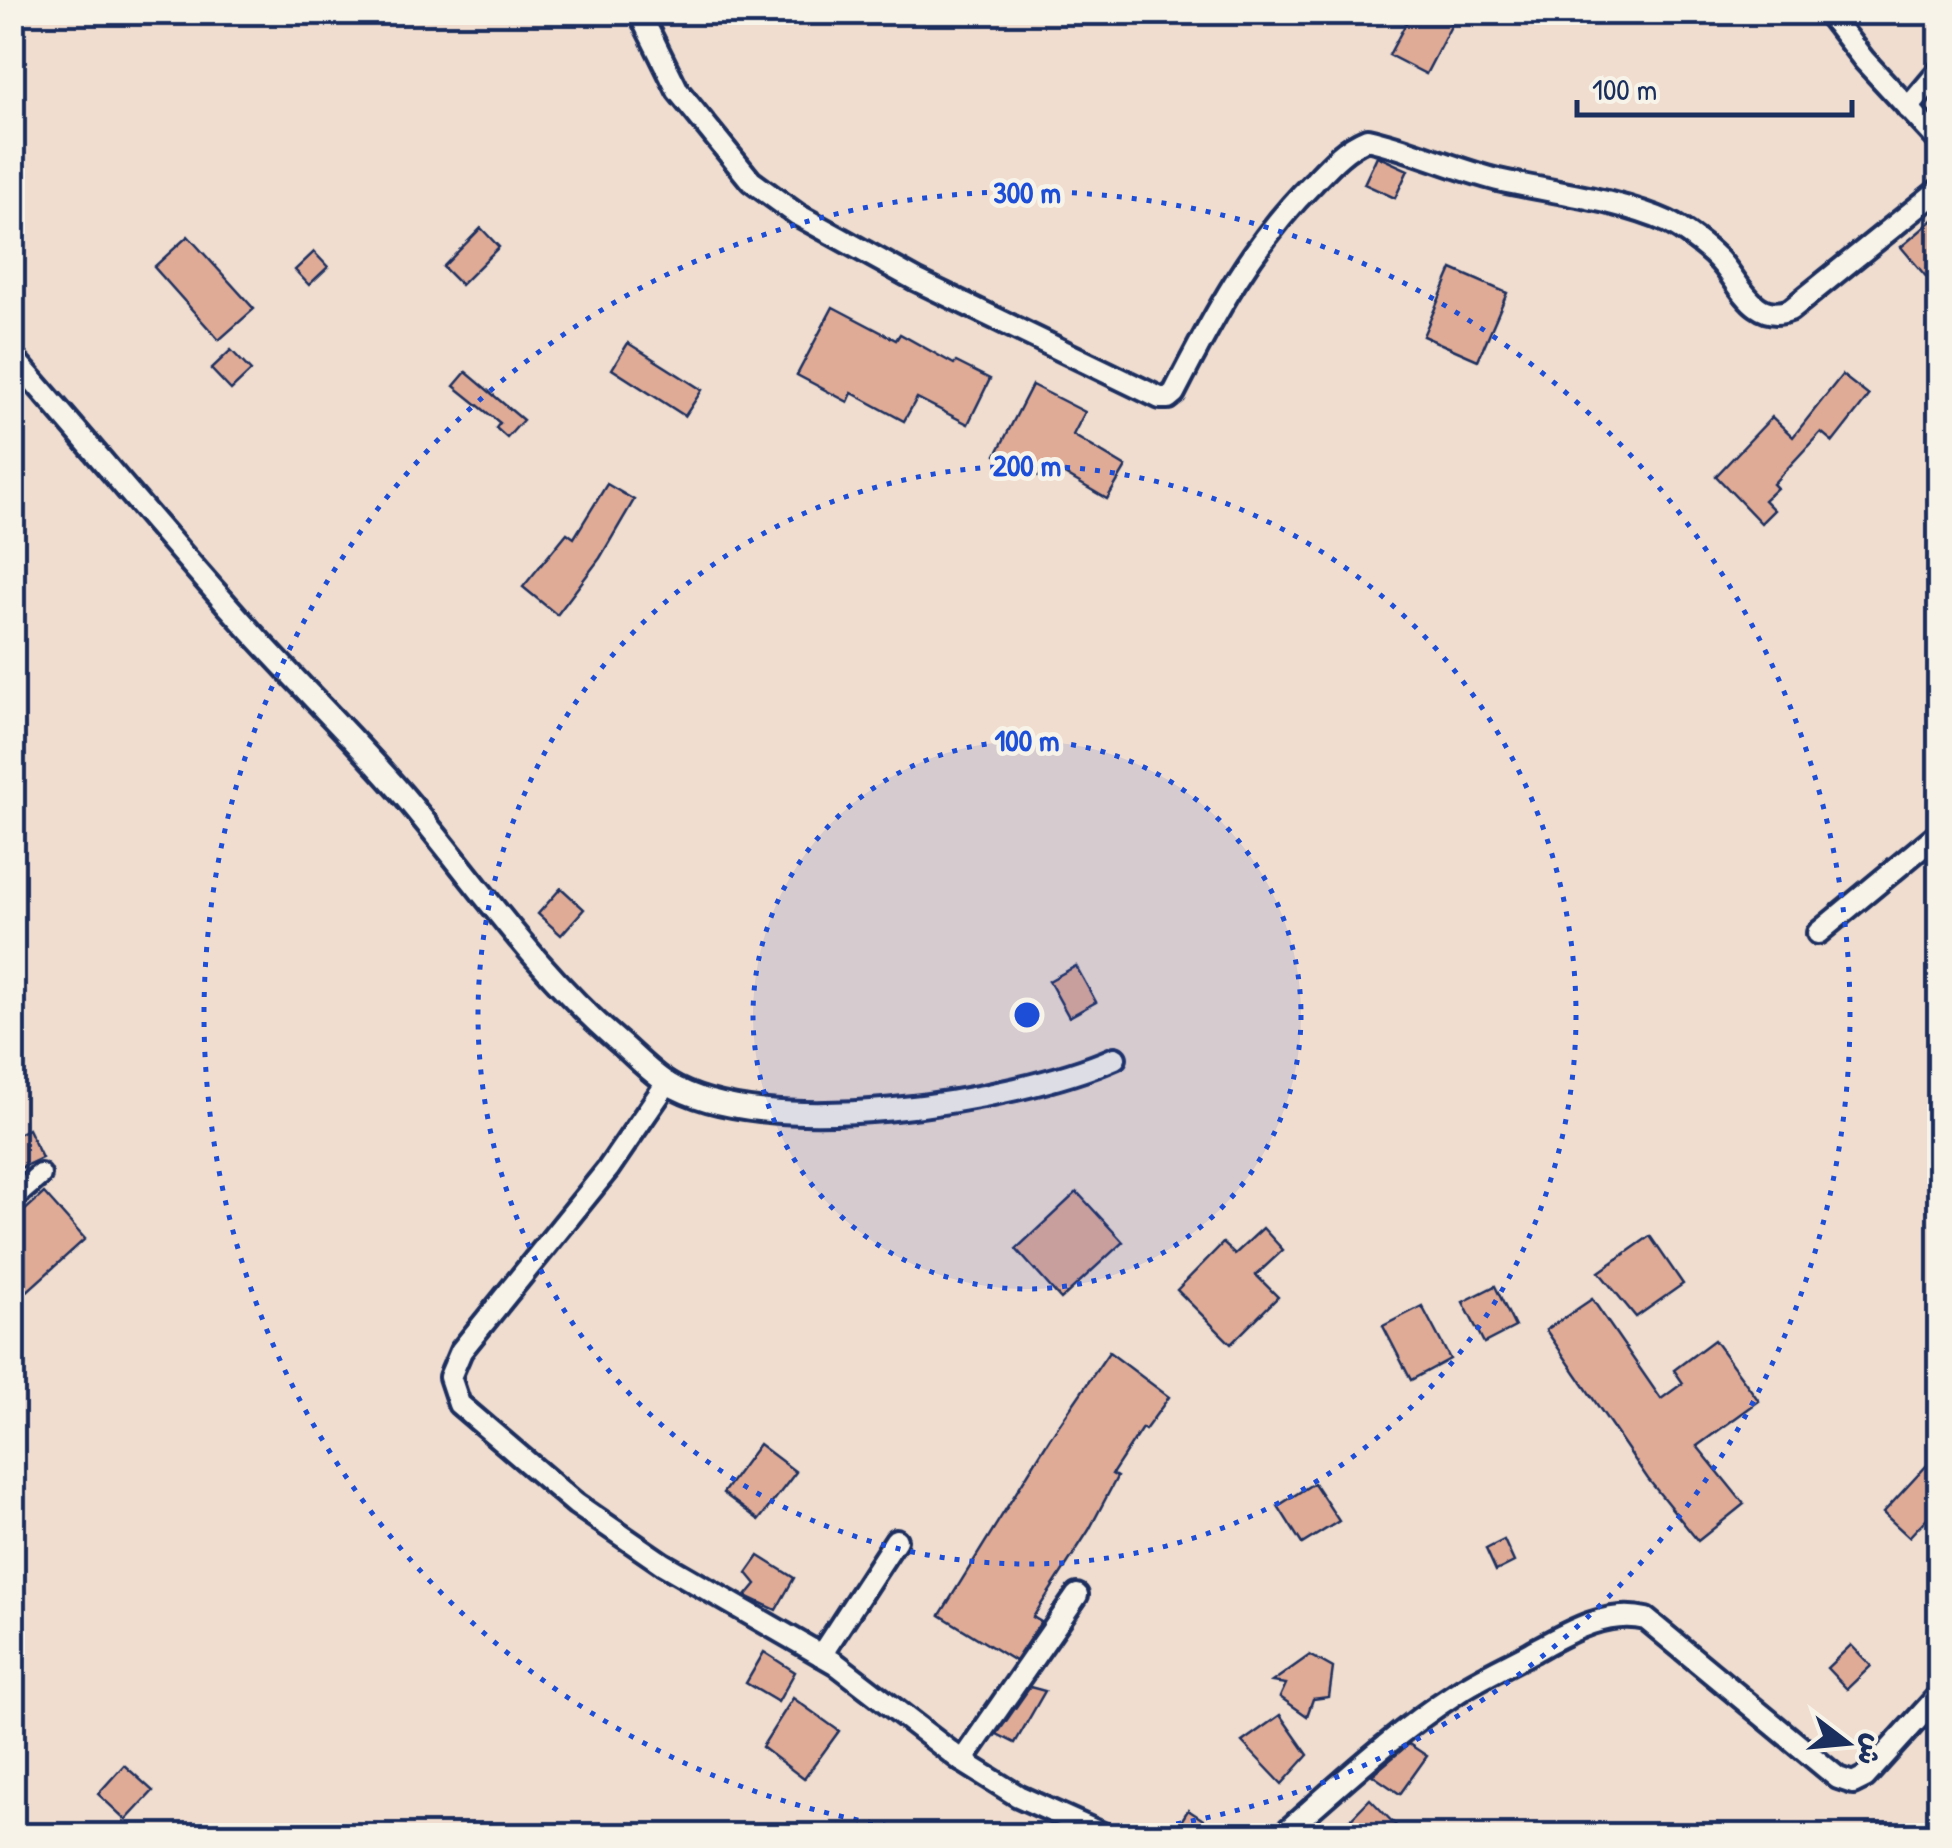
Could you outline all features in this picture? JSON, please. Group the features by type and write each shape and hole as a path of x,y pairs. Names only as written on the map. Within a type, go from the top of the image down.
{"street":[{"path":"640,12 678,90 750,181 798,216 916,280 1160,398 1174,393 1234,280 1287,210 1351,146 1367,139 1494,179 1578,196 1670,223 1717,258 1736,287 1764,312 1777,315 1790,310 1940,189"},
{"path":"1827,12 1940,142"},
{"path":"1908,108 1940,70"},
{"path":"12,356 248,627 394,786 578,1008 667,1083 740,1108 808,1114 927,1106 996,1095 1088,1070 1115,1058"},
{"path":"1818,933 1940,832"},
{"path":"667,1083 608,1169 461,1350 450,1377 459,1404 576,1504 664,1564 821,1655 962,1761 1018,1796 1108,1836"},
{"path":"12,1199 40,1176"},
{"path":"821,1655 896,1540"},
{"path":"962,1761 1077,1595"},
{"path":"1281,1836 1376,1753 1456,1693 1602,1619 1626,1614 1646,1619 1838,1778 1853,1782 1865,1778 1940,1694"}],"building":[{"path":"1412,12 1430,12 1452,24 1426,74 1389,55"},
{"path":"1377,156 1408,170 1395,198 1364,184"},
{"path":"1940,214 1940,272 1929,280 1901,247"},
{"path":"481,228 499,247 461,285 443,267"},
{"path":"188,236 254,309 219,340 154,267"},
{"path":"314,252 328,267 309,285 295,270"},
{"path":"1452,269 1507,293 1478,360 1423,336"},
{"path":"833,307 896,340 900,334 990,379 968,424 917,398 904,421 852,393 848,402 797,375"},
{"path":"628,343 702,390 685,416 612,369"},
{"path":"231,350 251,371 231,390 211,369"},
{"path":"466,372 523,420 507,438 496,428 500,423 454,386"},
{"path":"1842,375 1869,396 1833,442 1821,432 1773,484 1777,488 1764,500 1774,510 1761,523 1716,476 1772,417 1793,437"},
{"path":"1032,385 1085,412 1073,435 1126,467 1107,499 1056,469 1049,482 996,455"},
{"path":"607,484 634,500 600,558 557,615 523,587 567,533 574,538"},
{"path":"561,888 584,909 561,935 538,914"},
{"path":"1076,966 1096,1002 1069,1017 1049,981"},
{"path":"28,1129 42,1158 12,1172 12,1137"},
{"path":"1077,1192 1123,1242 1061,1299 1016,1249"},
{"path":"44,1193 85,1239 12,1305 12,1222"},
{"path":"1263,1228 1283,1250 1256,1275 1278,1297 1231,1344 1177,1290 1223,1243 1235,1254"},
{"path":"1650,1236 1683,1284 1636,1317 1599,1272"},
{"path":"1495,1286 1515,1327 1484,1343 1463,1302"},
{"path":"1592,1299 1661,1399 1683,1383 1674,1370 1714,1340 1759,1401 1697,1446 1744,1504 1698,1541 1648,1479 1546,1330"},
{"path":"1422,1306 1450,1359 1411,1380 1383,1326"},
{"path":"1109,1352 1169,1397 1145,1430 1142,1428 1112,1474 1117,1477 1089,1530 1033,1617 1041,1622 1015,1661 940,1615 1050,1438"},
{"path":"759,1444 796,1472 759,1520 723,1493"},
{"path":"1940,1451 1940,1504 1909,1537 1883,1513"},
{"path":"1314,1483 1339,1521 1302,1544 1278,1506"},
{"path":"1504,1540 1514,1562 1496,1571 1486,1549"},
{"path":"759,1556 794,1578 776,1610 746,1596 756,1584 747,1573"},
{"path":"1851,1645 1871,1666 1847,1689 1827,1668"},
{"path":"764,1652 795,1672 778,1702 746,1683"},
{"path":"1310,1655 1333,1668 1329,1697 1313,1699 1307,1716 1280,1697 1286,1684 1272,1682"},
{"path":"1030,1687 1045,1691 1015,1743 997,1734"},
{"path":"793,1698 839,1731 804,1779 762,1747"},
{"path":"1280,1715 1308,1755 1282,1784 1242,1742"},
{"path":"1409,1744 1427,1756 1400,1794 1372,1775"},
{"path":"124,1765 153,1791 126,1820 98,1794"},
{"path":"1370,1799 1406,1836 1334,1836"},
{"path":"1188,1810 1228,1836 1172,1836"}]}
